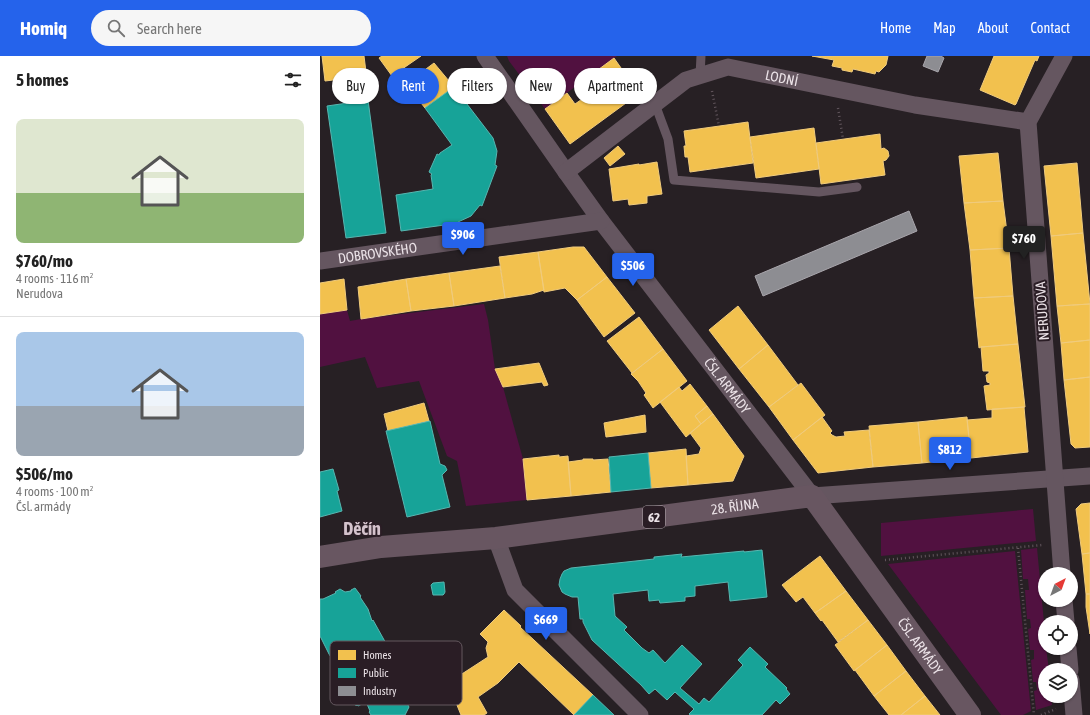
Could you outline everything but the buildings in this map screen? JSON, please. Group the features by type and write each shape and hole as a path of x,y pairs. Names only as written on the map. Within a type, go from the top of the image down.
{"main road":[{"name":"28. ŘÍJNA","path":"320,557 381,547 496,538 812,496"},
{"name":"ČSL. ARMÁDY","path":"812,496 970,715"},
{"name":"28. ŘÍJNA","path":"320,569 381,547"}],"street":[{"name":"ČSL. ARMÁDY","path":"485,56 601,221 812,496"},
{"path":"1028,122 1064,56"},
{"name":"LODNÍ","path":"657,102 686,80 728,67 915,106 1028,122"},
{"name":"LODNÍ","path":"566,172 655,104"},
{"name":"NERUDOVA","path":"1028,122 1062,567"},
{"name":"DOBROVSKÉHO","path":"320,261 601,221"},
{"name":"28. ŘÍJNA","path":"812,496 1090,476"},
{"path":"496,538 515,590 640,715"},
{"path":"1073,703 1074,715"}],"lane":[{"path":"701,56 705,74"},
{"path":"655,104 668,139 674,180 819,192 857,187"}],"path":[{"path":"705,74 719,126"},
{"path":"835,89 844,139"},
{"path":"864,567 882,561 1060,544"},
{"path":"1018,548 1034,715"}],"shaded area":[{"path":"507,56 617,56 601,68 574,68 574,88 566,94 566,68 515,69"},
{"path":"541,104 552,104 545,109"},
{"path":"484,304 488,320 495,369 503,387 523,459 527,500 466,506 457,461 447,456 419,381 377,388 365,357 320,367 320,314 347,310 350,321"},
{"path":"1033,509 1036,541 881,556 881,523"},
{"path":"1037,548 1039,567 1038,607 1043,607 1043,615 1038,615 1038,655 1047,655 1048,663 1038,663 1038,703 1052,703 1052,705 1036,710 1034,691 1037,690 1036,682 1033,682 1031,660 1034,659 1034,650 1030,650 1028,629 1031,628 1030,619 1027,619 1025,590 1029,590 1028,579 1023,579 1021,550"},
{"path":"1015,551 1031,711 1023,715 1001,715 888,564"}],"district":[{"name":"Děčín","path":"362,528"}]}
